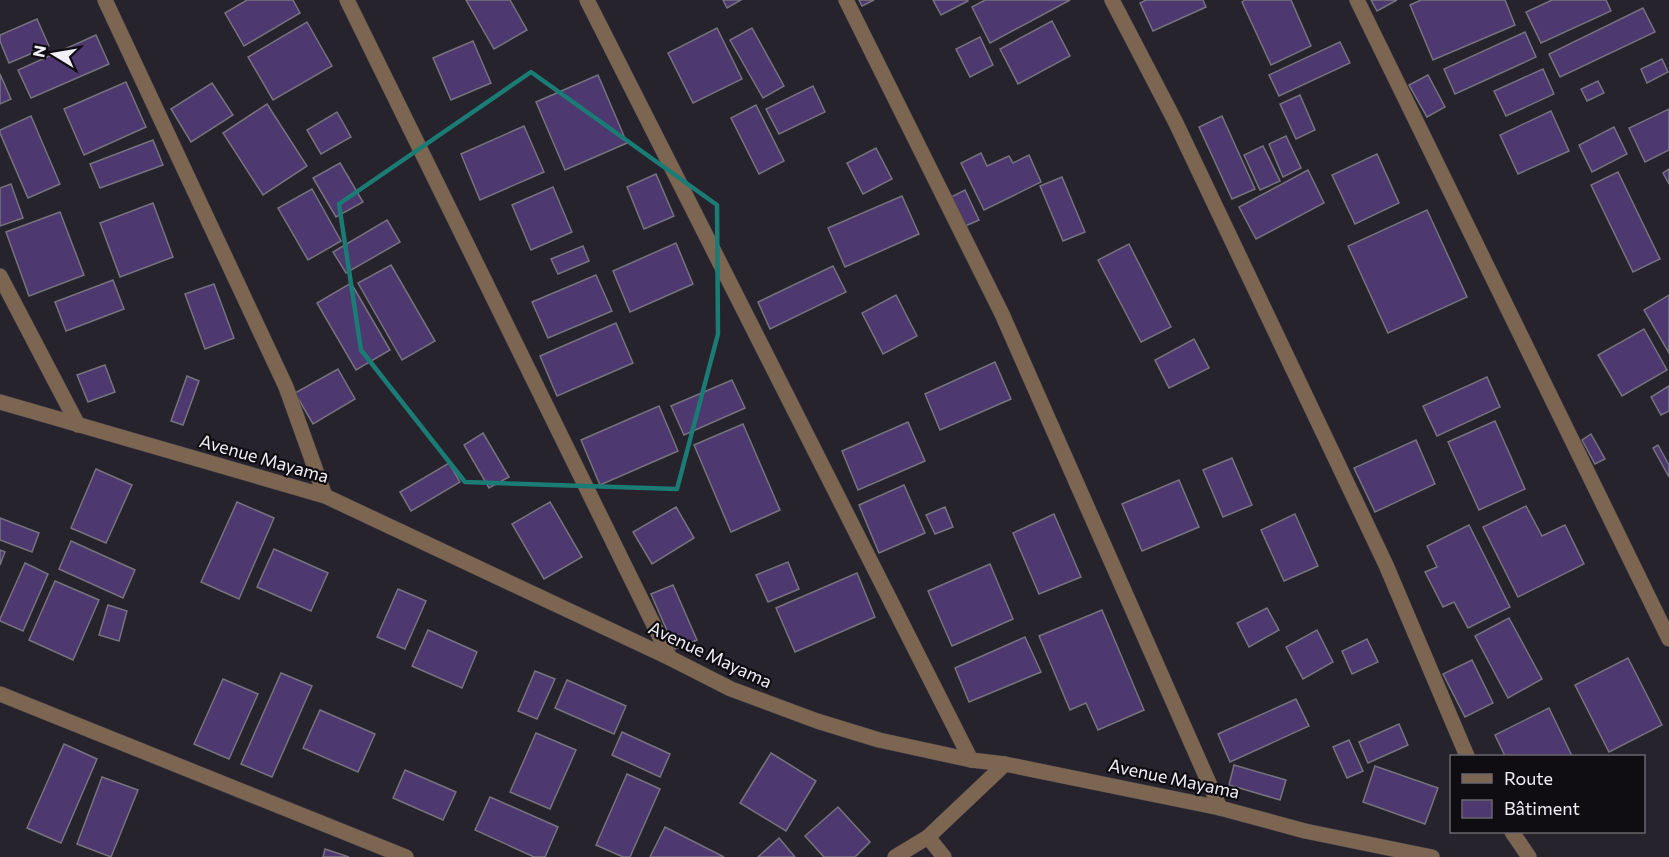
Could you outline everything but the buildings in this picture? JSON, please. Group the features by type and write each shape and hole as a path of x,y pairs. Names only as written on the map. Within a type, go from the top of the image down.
{"street":[{"path":"105,0 286,387 325,496"},
{"path":"347,0 670,658"},
{"path":"587,0 971,760"},
{"path":"846,0 1002,314 1220,808"},
{"path":"1112,0 1180,132 1386,565 1467,755"},
{"path":"1357,0 1669,639"},
{"path":"0,276 78,425"},
{"name":"Avenue Mayama","path":"0,402 325,496 670,658 731,689 817,721 879,740 1220,808 1305,831 1432,857"},
{"path":"0,694 406,857"},
{"path":"895,857 928,837 1005,764"},
{"path":"1513,833 1529,857"},
{"path":"928,837 944,857"}],"highlighted area":[{"path":"531,72 717,205 718,334 677,489 465,482 361,350 339,204"}]}
